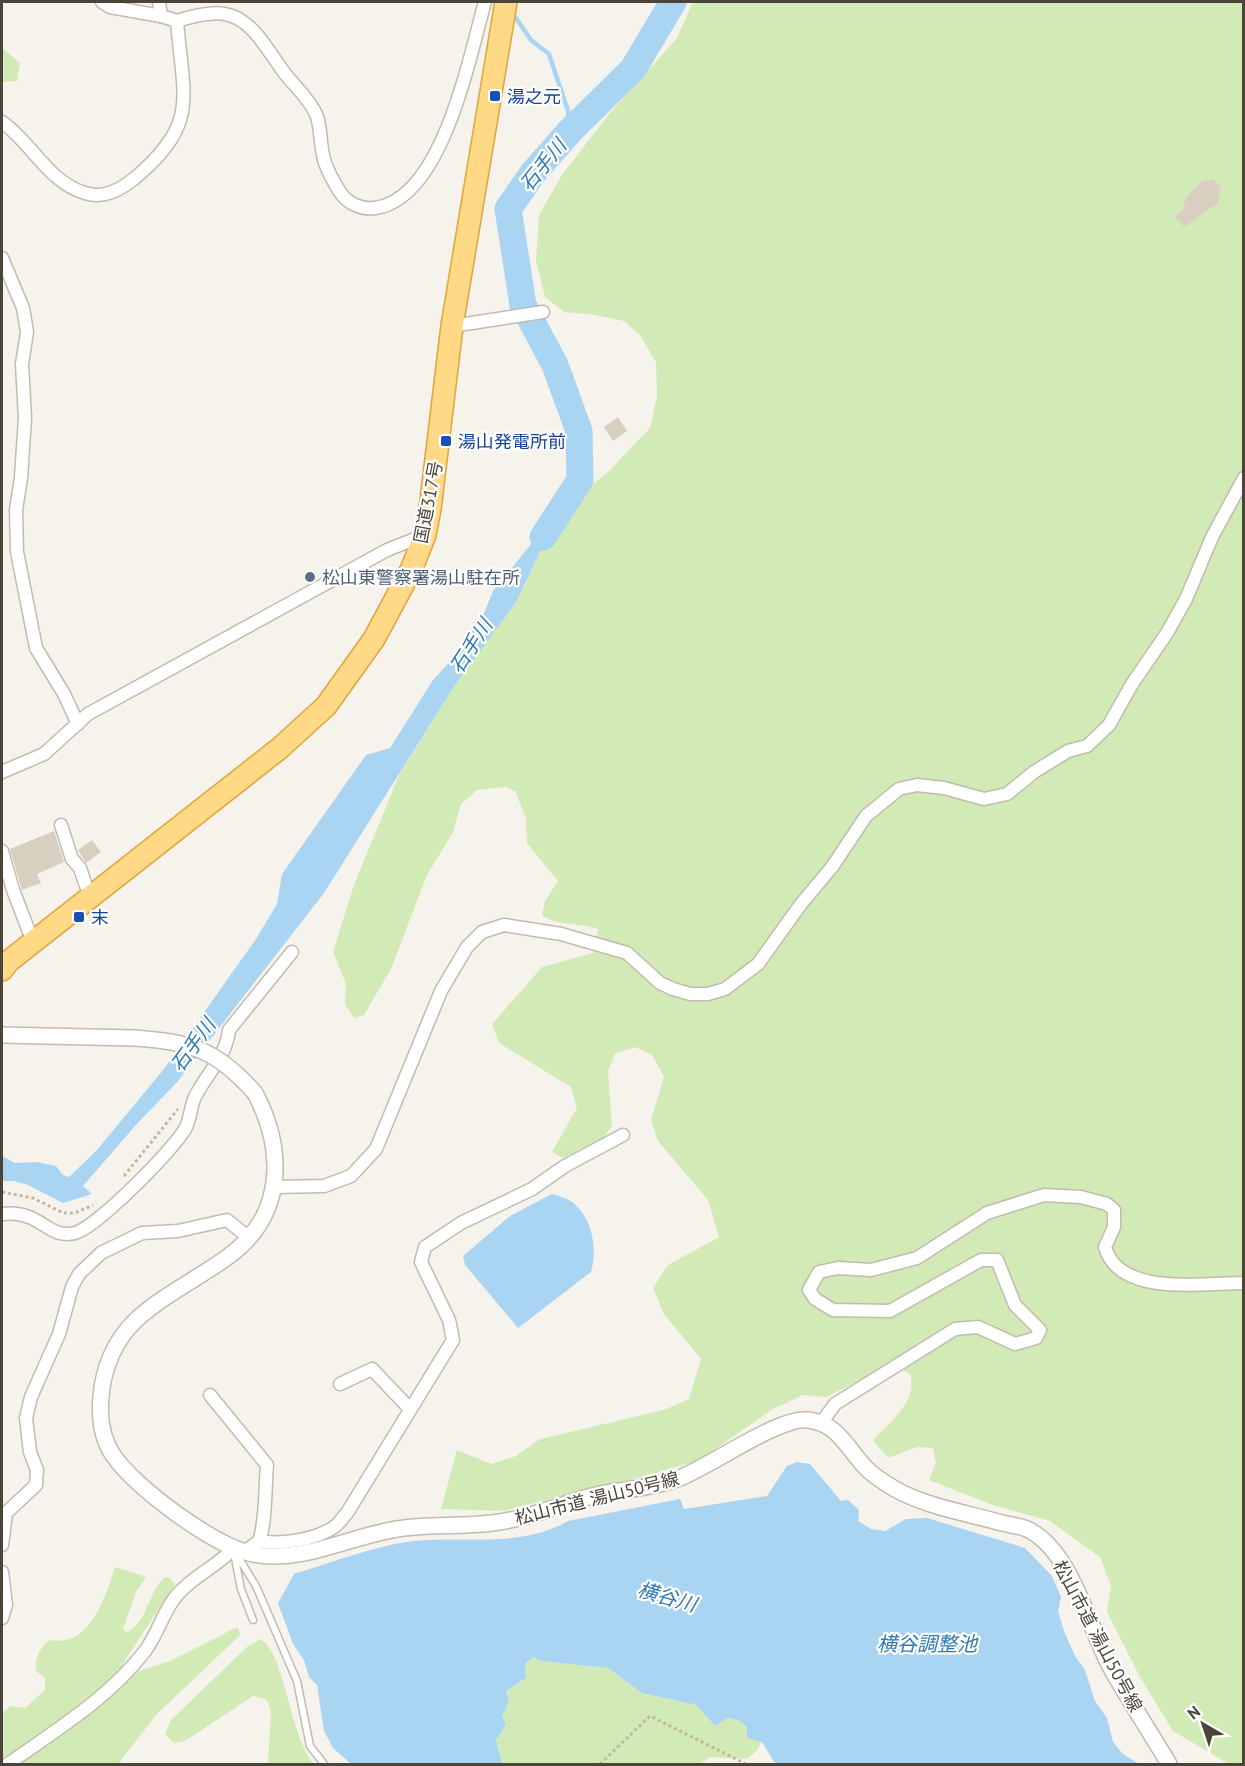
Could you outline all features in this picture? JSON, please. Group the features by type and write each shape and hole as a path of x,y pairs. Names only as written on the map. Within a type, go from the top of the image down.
{"highway":[{"name":"国道317号","path":"2,970 33,942 288,741 326,706 374,639 411,570 425,535 435,472 452,326 506,2"}],"street":[{"path":"102,2 110,7 177,21 198,12 215,10 231,12 248,22 286,75 301,90 316,116 323,157 341,194 357,206 368,209 386,207 405,195 435,154 452,116 485,2"},
{"path":"159,2 161,16"},
{"path":"2,122 68,185 85,193 103,195 117,191 165,151 180,123 185,105 177,21"},
{"path":"2,258 23,308 27,332 22,364 25,418 21,478 16,510 17,552 36,648 64,694 78,724"},
{"path":"452,326 543,312"},
{"path":"274,1187 324,1186 351,1176 376,1149 441,991 467,947 482,932 504,925 561,934 627,953 660,983 673,989 699,994 725,989 758,964 801,904 832,867 866,816 899,789 917,785 944,788 984,799 1007,794 1043,767 1068,752 1087,746 1109,725 1132,684 1167,633 1186,599 1212,537 1244,478"},
{"path":"2,772 44,754 88,714 387,550 425,535"},
{"path":"61,825 72,859 80,868 86,886 93,895"},
{"path":"2,851 13,890 33,942"},
{"path":"2,1214 18,1213 60,1234 76,1233 113,1205 172,1147 186,1128 195,1096 228,1046 229,1030 237,1017 292,952"},
{"path":"2,1035 134,1038 172,1041 198,1047 216,1056 236,1071 255,1093 266,1114 275,1142 277,1160 274,1187 259,1222 249,1238 234,1253 137,1319 123,1335 112,1353 102,1382 99,1411 102,1433 113,1456 129,1473 192,1524 238,1551"},
{"path":"8,1764 100,1698 146,1650 176,1596 198,1575 258,1541 268,1543 308,1537 333,1528 347,1513 453,1340 449,1320 421,1263 425,1247 461,1223 532,1188 565,1166 623,1135"},
{"path":"822,1422 835,1404 955,1329 978,1327 1015,1344 1036,1338 1040,1330 1015,1305 997,1260 981,1260 890,1311 833,1310 815,1299 809,1290 819,1272 837,1268 871,1270 917,1258 987,1213 1044,1195 1081,1197 1107,1204 1113,1210 1114,1227 1105,1247 1113,1265 1127,1275 1147,1282 1244,1283"},
{"path":"2,1545 4,1511 36,1485 37,1470 27,1435 26,1418 31,1397 59,1334 72,1287 89,1262 121,1242 142,1233 178,1231 227,1220 249,1238"},
{"path":"340,1384 372,1369 410,1409"},
{"path":"210,1395 267,1465 263,1530 258,1541"},
{"name":"松山市道 湯山50号線","path":"238,1551 258,1556 282,1555 397,1528 433,1524 495,1523 538,1514 593,1496 669,1482 700,1470 787,1421 804,1419 822,1422 843,1437 869,1472 895,1489 930,1503 1028,1529 1046,1542 1064,1566 1111,1668 1169,1764"},
{"path":"2,1572 6,1605 2,1618"}],"lane":[{"path":"238,1551 241,1589 253,1620"},
{"path":"238,1551 256,1586 293,1672 310,1746 324,1764"}],"path":[{"path":"120,1180 178,1108 195,1096"},
{"path":"2,1192 33,1198 63,1213 75,1213 98,1202"},
{"path":"600,1764 650,1716 746,1764"}],"green space":[{"path":"693,2 1243,2 1243,1764 1229,1764 1173,1731 1140,1677 1107,1612 1111,1586 1100,1557 1050,1521 993,1505 929,1480 936,1463 933,1448 917,1447 888,1458 873,1440 901,1410 910,1393 911,1384 910,1374 893,1364 826,1397 803,1395 773,1409 699,1460 503,1511 441,1509 457,1450 491,1464 516,1456 540,1439 664,1410 689,1399 701,1359 664,1314 653,1288 668,1265 719,1237 708,1200 658,1141 651,1120 664,1077 652,1055 635,1047 615,1054 608,1071 612,1126 604,1137 563,1158 552,1152 577,1108 571,1087 499,1043 492,1024 542,967 593,953 598,929 562,923 542,915 545,901 558,881 527,843 526,818 515,791 505,787 477,790 461,804 453,832 427,875 391,969 364,1015 354,1018 345,1004 346,984 333,952 354,885 400,773 455,685 515,604 562,506 606,474 650,428 657,396 656,362 640,335 624,321 564,312 545,297 536,261 539,215 562,175 609,114 677,38"},
{"path":"2,48 20,63 17,81 2,82"},
{"path":"115,1567 146,1577 136,1592 123,1629 127,1632 144,1614 159,1583 165,1577 170,1578 175,1584 122,1665 130,1674 170,1661 233,1629 238,1628 240,1635 156,1715 118,1764 2,1764 2,1713 11,1706 25,1708 45,1690 45,1678 36,1671 40,1651 49,1640 63,1640 76,1636 86,1628 101,1605"},
{"path":"260,1639 268,1646 275,1659 299,1735 314,1764 268,1764 271,1710 266,1699 253,1696 185,1741 174,1743 165,1734 171,1720 248,1646"},
{"path":"532,1657 541,1661 608,1668 642,1693 696,1705 715,1726 728,1718 741,1721 762,1741 757,1750 747,1759 710,1757 700,1764 502,1764 496,1740 506,1725 502,1717 509,1700 506,1691 526,1678 525,1664"}],"water":[{"path":"562,506 515,604 455,685 324,893 178,1081 83,1186 92,1194 63,1203 28,1185 14,1181 2,1181 2,1156 15,1163 37,1162 56,1166 63,1175 69,1177 96,1151 164,1069 256,939 277,904 282,874 366,755 390,748 433,680 459,652 485,611 493,591"},
{"path":"552,1194 567,1199 577,1206 588,1223 594,1253 591,1272 518,1328 465,1265 463,1256 510,1216"},
{"name":"横谷調整池","path":"797,1462 810,1464 841,1501 848,1500 859,1510 858,1521 871,1529 885,1531 906,1519 927,1518 1025,1548 1052,1576 1061,1597 1058,1611 1064,1631 1075,1656 1085,1670 1095,1701 1107,1718 1113,1742 1123,1754 1139,1764 779,1764 774,1762 762,1742 747,1738 747,1727 740,1721 728,1718 715,1726 696,1705 642,1693 608,1668 541,1661 533,1657 525,1664 526,1678 506,1691 509,1701 502,1717 506,1725 496,1740 502,1764 351,1764 333,1748 324,1731 317,1685 309,1677 304,1660 293,1644 278,1603 294,1574 399,1543 513,1538 532,1535 568,1521 680,1499 684,1509 767,1496 787,1466"}],"building":[{"path":"1213,179 1221,187 1218,203 1184,227 1175,217 1183,210 1186,197 1201,182"},
{"path":"618,417 627,431 613,441 604,427"},
{"path":"54,831 64,862 37,874 41,883 22,890 10,849"},
{"path":"92,840 101,852 86,863 78,850"}],"waterway":[{"name":"石手川","path":"543,537 580,480 579,431 555,365 523,305 508,209 533,173 570,131 633,69 673,2"},
{"path":"511,11 531,40 549,54 568,111 570,131"}],"place":[{"name":"湯之元","path":"495,96"},
{"name":"湯山発電所前","path":"446,441"},
{"name":"松山東警察署湯山駐在所","path":"310,577"},
{"name":"末","path":"79,917"}],"water label":[{"name":"横谷川","path":"667,1597"}]}
